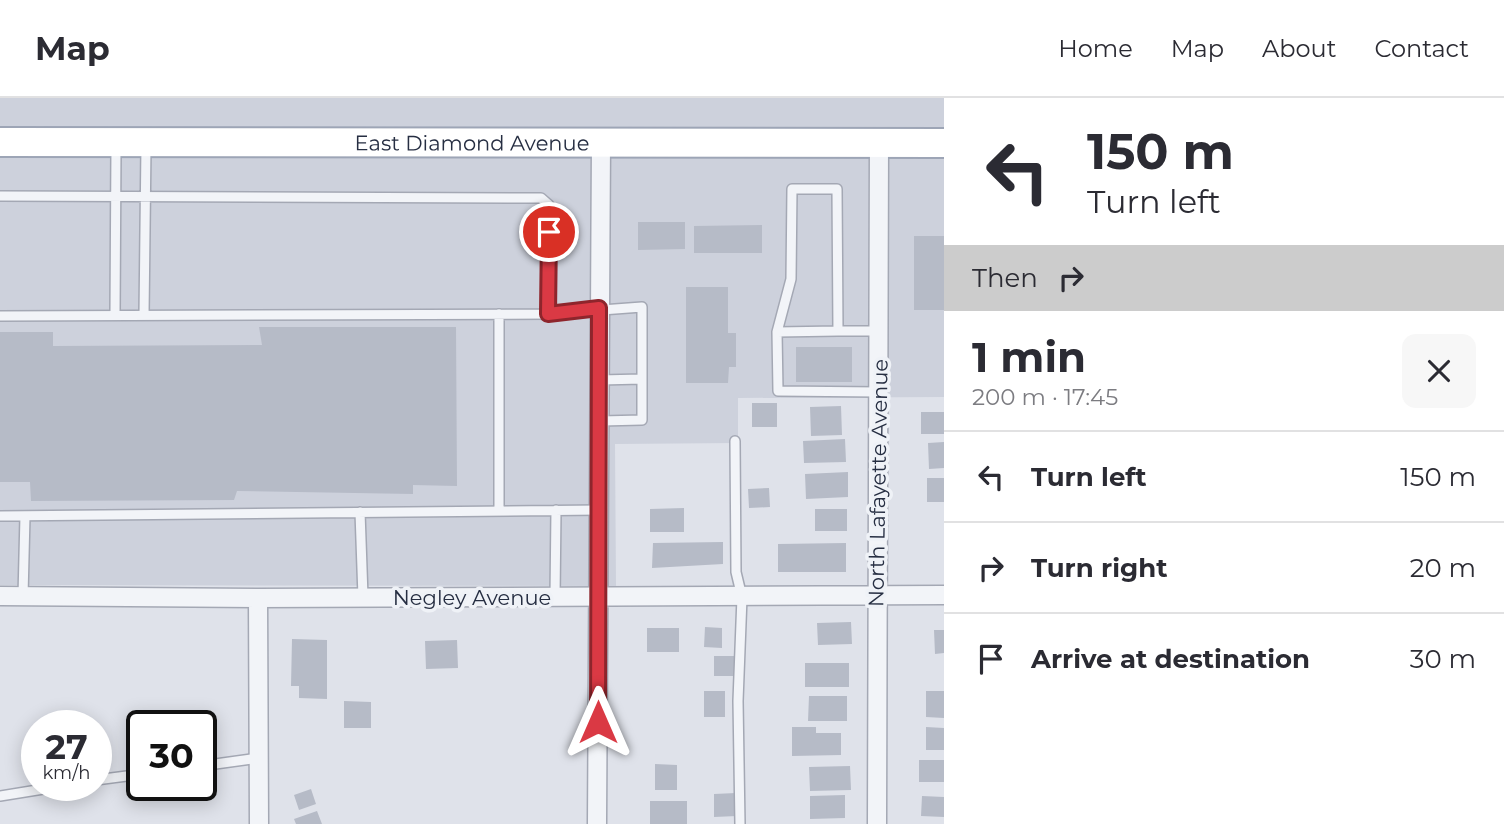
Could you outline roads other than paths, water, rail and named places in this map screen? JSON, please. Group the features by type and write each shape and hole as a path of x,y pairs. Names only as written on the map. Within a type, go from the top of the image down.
{"main road":[{"name":"East Diamond Avenue","path":"0,142 944,142"}],"street":[{"name":"North Lafayette Avenue","path":"877,824 879,142"},
{"path":"597,824 601,143"},
{"name":"Negley Avenue","path":"0,596 258,598 944,595"},
{"path":"258,598 259,824"}],"lane":[{"path":"115,316 116,141"},
{"path":"144,315 146,141"},
{"path":"838,331 837,189 792,188 791,279 777,332 778,391 878,392"},
{"path":"0,196 541,198 549,205 548,314"},
{"path":"0,316 548,314 599,308 642,307 642,421 601,421"},
{"path":"499,314 499,510"},
{"path":"777,332 879,331"},
{"path":"600,380 642,379"},
{"path":"735,441 736,572 742,597 738,701 740,824"},
{"path":"555,597 556,510"},
{"path":"0,516 600,510"},
{"path":"360,512 363,597"},
{"path":"23,596 25,516"},
{"path":"217,764 259,758"},
{"path":"0,796 21,793"}]}
